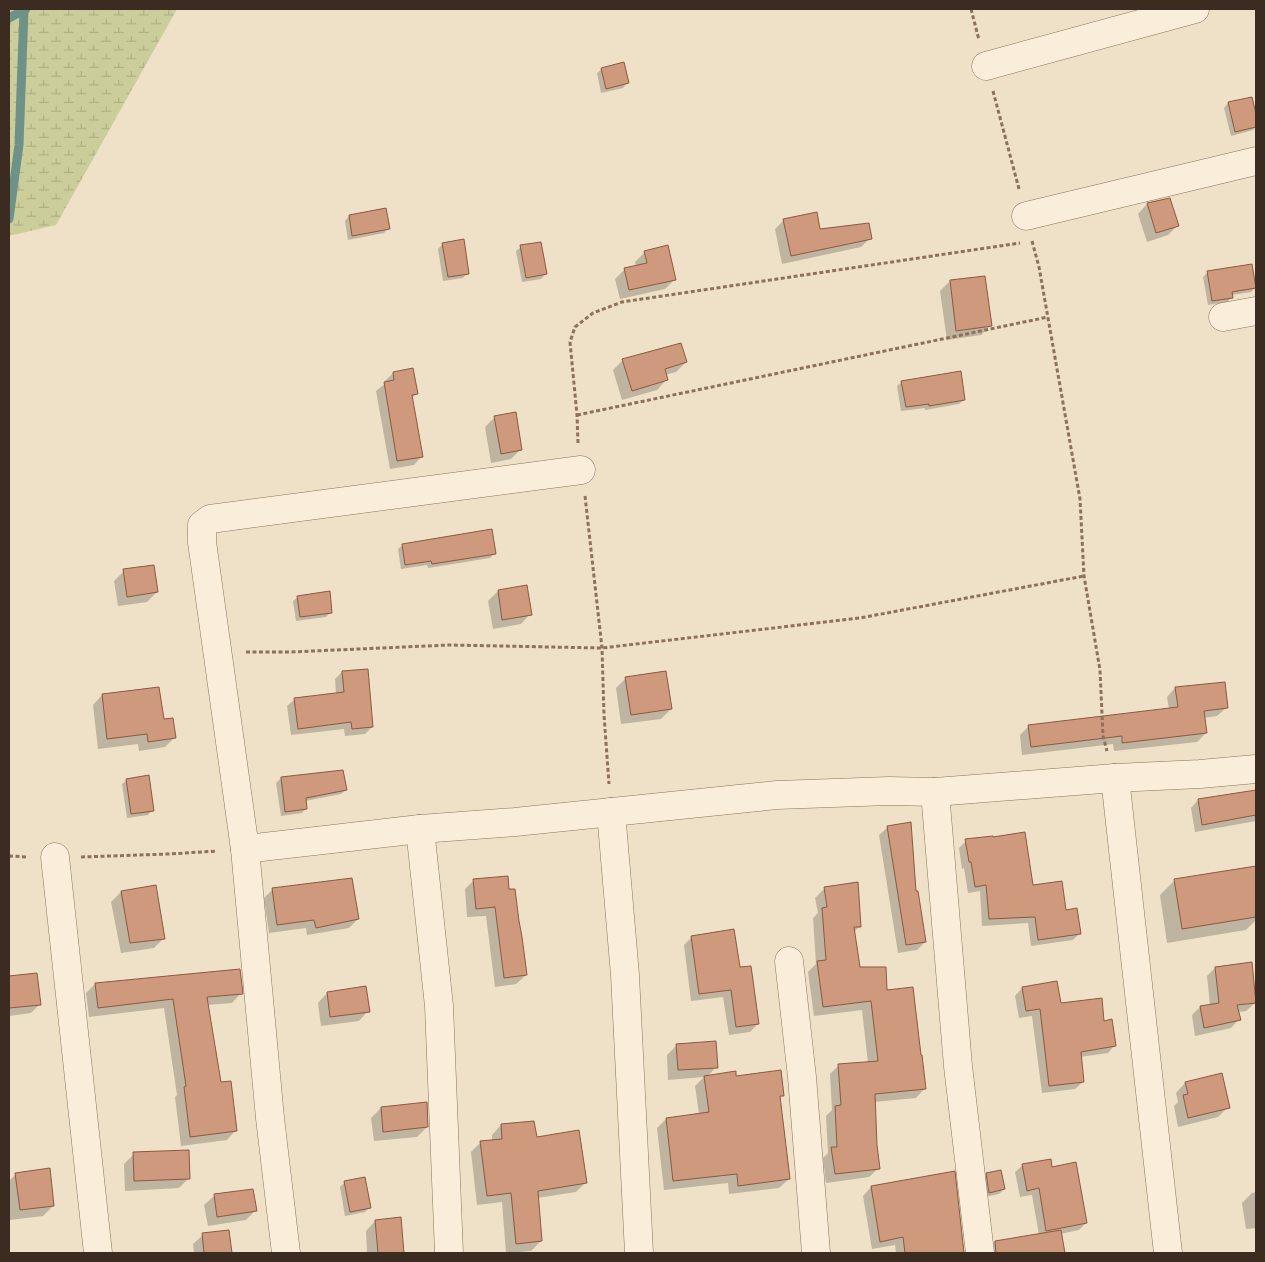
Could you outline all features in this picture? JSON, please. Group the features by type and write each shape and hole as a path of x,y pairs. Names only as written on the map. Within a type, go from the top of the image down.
{"street":[{"path":"986,66 1195,9"},
{"path":"1029,229 1256,161"},
{"path":"1223,317 1256,311"},
{"path":"286,1253 270,1118 245,849 202,542 202,525 210,519 582,470"},
{"path":"245,849 420,829 515,822 776,796 889,790 935,792 1256,769"},
{"path":"1115,778 1168,1253"},
{"path":"935,792 958,1066 980,1253"},
{"path":"611,812 625,976 639,1253"},
{"path":"420,829 439,1006 449,1253"},
{"path":"55,857 98,1253"},
{"path":"789,962 802,1077 816,1253"}],"path":[{"path":"971,9 1039,266 1080,499 1084,576 1100,670 1103,736 1115,778"},
{"path":"611,812 604,715 602,648 577,438 577,415 570,342 575,327 593,313 622,302 1029,229"},
{"path":"577,415 1048,316"},
{"path":"217,652 291,652 449,645 602,648 860,618 1084,576"},
{"path":"9,856 55,857 169,854 245,849"}],"green space":[{"path":"9,9 177,9 56,225 9,236"}],"building":[{"path":"624,62 629,83 606,89 601,68"},
{"path":"1252,97 1256,114 1256,127 1235,132 1228,102"},
{"path":"1170,198 1179,226 1156,233 1147,203"},
{"path":"386,208 390,229 352,236 349,215"},
{"path":"817,212 820,229 869,223 872,239 791,256 783,219"},
{"path":"464,239 469,274 448,277 442,243"},
{"path":"541,242 547,274 526,278 520,245"},
{"path":"668,245 676,280 629,290 624,268 647,263 644,251"},
{"path":"1252,264 1256,288 1232,292 1233,298 1212,301 1207,271"},
{"path":"985,276 992,326 956,331 950,280"},
{"path":"681,343 687,362 665,369 668,380 632,391 622,359"},
{"path":"413,368 418,394 412,395 423,457 397,461 384,382 394,380 393,372"},
{"path":"961,371 965,400 929,406 929,404 906,407 901,381"},
{"path":"516,412 522,450 501,454 494,416"},
{"path":"492,529 496,554 432,564 431,561 405,565 402,544"},
{"path":"154,565 158,592 127,597 123,569"},
{"path":"527,585 532,615 502,620 498,590"},
{"path":"330,591 332,613 300,617 297,596"},
{"path":"368,669 373,727 352,729 351,722 298,729 294,698 344,692 342,671"},
{"path":"666,671 672,709 631,715 625,677"},
{"path":"1225,682 1228,708 1204,711 1207,733 1122,743 1122,736 1031,747 1028,725 1178,707 1175,687"},
{"path":"159,687 164,719 173,718 176,738 148,742 147,734 107,739 102,694"},
{"path":"343,770 347,790 306,798 307,809 285,812 281,777"},
{"path":"149,775 154,811 131,814 126,779"},
{"path":"1256,790 1256,815 1202,825 1198,799"},
{"path":"911,822 916,891 918,891 926,942 906,945 887,826"},
{"path":"1025,832 1033,885 1062,881 1066,910 1077,908 1081,934 1038,940 1035,917 989,919 986,885 975,887 965,839"},
{"path":"1256,866 1256,917 1182,929 1174,879"},
{"path":"508,876 509,889 515,889 527,975 504,978 495,907 476,909 473,879"},
{"path":"352,878 359,919 316,928 314,920 277,925 272,888"},
{"path":"858,882 861,927 854,927 860,967 886,967 887,990 913,987 926,1089 875,1094 880,1169 835,1174 831,1147 837,1147 835,1106 841,1105 838,1064 878,1061 871,1001 823,1007 817,961 826,960 822,908 827,907 824,887"},
{"path":"156,885 165,939 130,943 121,891"},
{"path":"734,929 740,967 751,966 759,1024 736,1027 731,990 699,994 691,936"},
{"path":"1252,962 1256,1003 1237,1005 1241,1020 1204,1028 1200,1006 1219,1003 1215,967"},
{"path":"240,969 243,994 207,997 221,1082 231,1081 237,1131 190,1137 184,1087 186,1086 173,999 98,1008 95,983"},
{"path":"37,973 41,1005 9,1008 9,976"},
{"path":"1057,981 1061,1003 1102,998 1104,1021 1112,1019 1116,1046 1081,1052 1084,1082 1049,1086 1040,1009 1026,1011 1022,987"},
{"path":"366,986 370,1012 330,1017 327,992"},
{"path":"716,1041 718,1068 678,1070 676,1044"},
{"path":"781,1070 784,1096 780,1096 790,1179 738,1186 737,1174 673,1181 666,1118 709,1112 704,1076 736,1071 736,1076"},
{"path":"1222,1073 1230,1108 1188,1118 1183,1095 1188,1094 1185,1082"},
{"path":"427,1102 428,1127 383,1132 381,1107"},
{"path":"534,1121 537,1137 579,1130 587,1183 538,1191 542,1241 516,1244 511,1193 487,1196 480,1141 502,1139 501,1124"},
{"path":"189,1150 190,1179 134,1181 133,1152"},
{"path":"1051,1159 1052,1167 1076,1162 1087,1223 1046,1231 1039,1188 1027,1191 1022,1164"},
{"path":"50,1168 54,1206 20,1210 15,1173"},
{"path":"1001,1170 1005,1189 989,1193 986,1173"},
{"path":"955,1171 964,1253 905,1253 903,1237 880,1242 871,1186"},
{"path":"365,1177 371,1208 350,1212 344,1181"},
{"path":"253,1189 257,1211 217,1217 214,1194"},
{"path":"401,1217 404,1253 378,1253 375,1220"},
{"path":"229,1230 232,1253 204,1253 202,1233"},
{"path":"1061,1230 1065,1253 996,1253 995,1241"}],"waterway":[{"path":"9,18 26,9"},
{"path":"9,219 19,145 24,10"}]}
